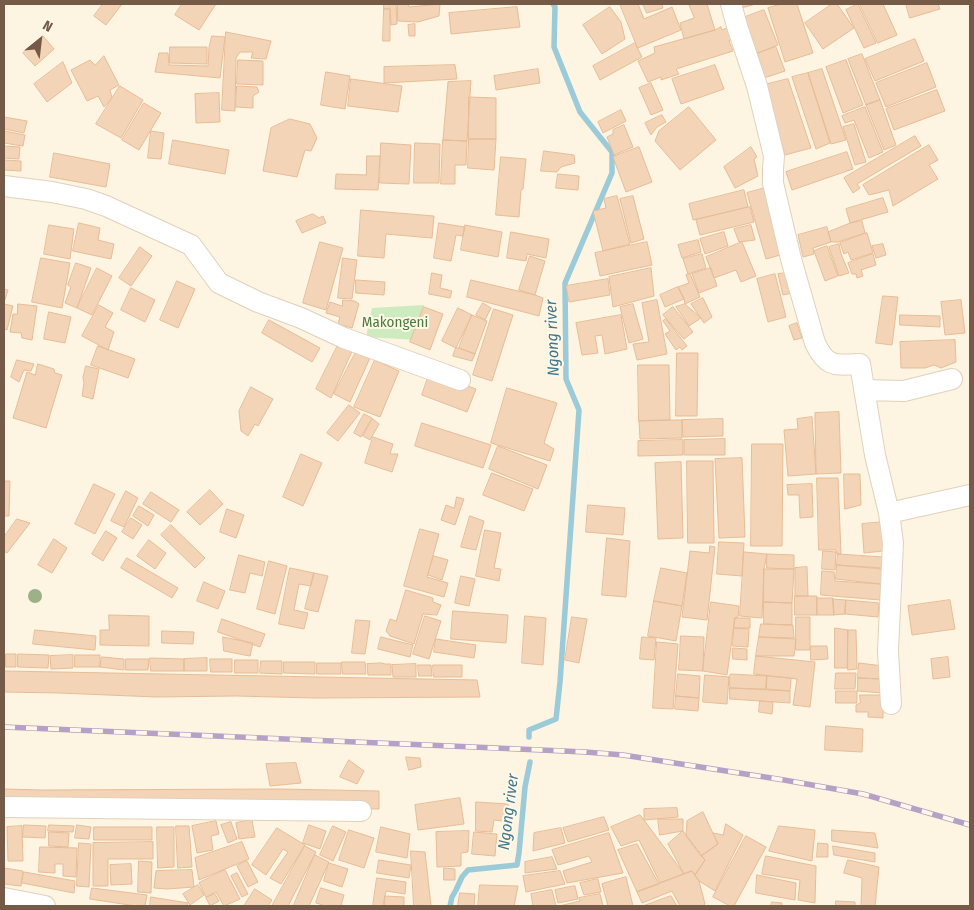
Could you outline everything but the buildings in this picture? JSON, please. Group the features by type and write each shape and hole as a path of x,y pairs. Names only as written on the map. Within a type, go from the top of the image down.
{"street":[{"path":"731,4 757,86 774,156 773,183 791,258 816,343 821,355 828,363 842,365 860,364 875,455 889,513 893,543 888,651 891,704"},
{"path":"4,186 52,192 86,199 113,209 191,245 219,283 227,287 344,338 460,380"},
{"path":"864,390 904,391 952,379"},
{"path":"889,513 970,495"},
{"path":"4,807 361,811"},
{"path":"4,898 45,906"}],"green space":[{"name":"Makongeni","path":"424,305 417,340 366,337 372,308"}],"waterway":[{"name":"Ngong river","path":"529,737 529,730 556,719 560,682 579,410 566,379 565,283 612,173 612,152 580,112 554,47 555,7 553,4"},
{"name":"Ngong river","path":"450,906 452,897 462,877 468,870 517,865 525,787 530,762"}],"railway":[{"path":"4,727 623,755 863,794 970,825"}]}
